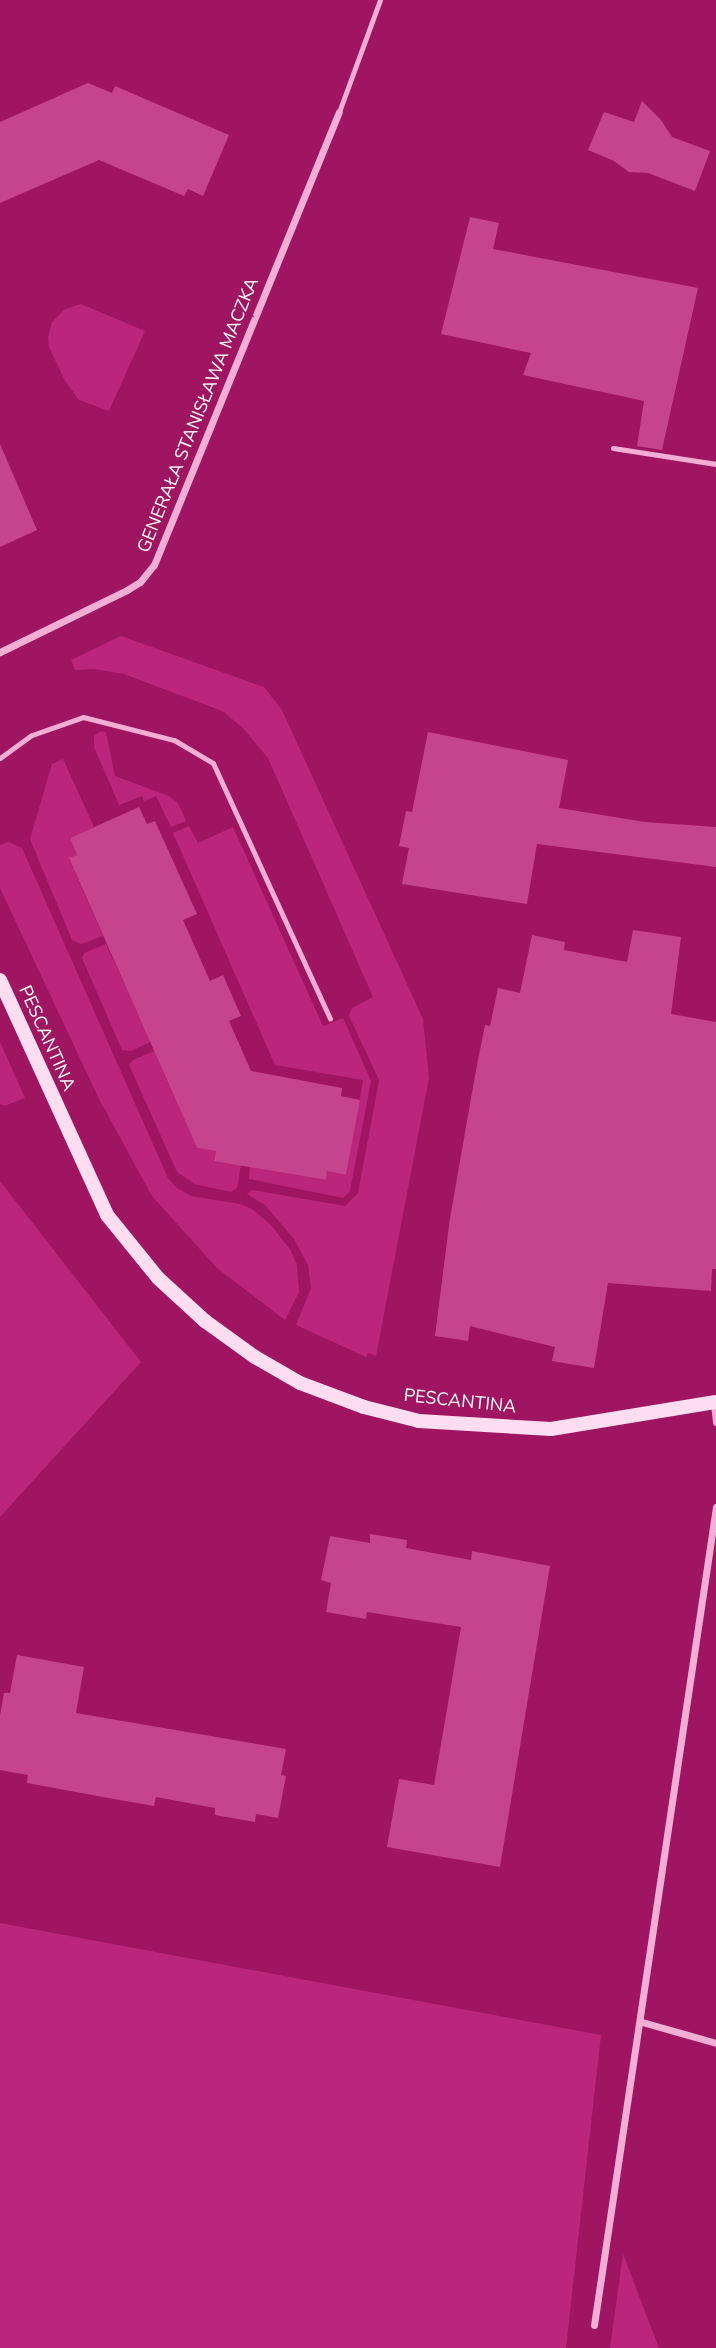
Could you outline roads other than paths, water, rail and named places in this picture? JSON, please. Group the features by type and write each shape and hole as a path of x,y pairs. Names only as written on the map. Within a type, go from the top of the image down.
{"street":[{"name":"GENERAŁA STANISŁAWA MACZKA","path":"0,652 127,590 140,582 154,565 339,113"},
{"name":"PESCANTINA","path":"0,980 107,1215 158,1278 205,1321 255,1357 300,1383 364,1407 419,1421 551,1429 715,1403"},
{"path":"715,1403 716,1422"},
{"path":"594,2325 642,2022 716,1507"},
{"path":"642,2022 716,2043"}],"lane":[{"path":"339,113 380,0"},
{"path":"612,448 716,464"},
{"path":"0,758 32,735 83,717 174,740 213,763 330,1019"}]}
